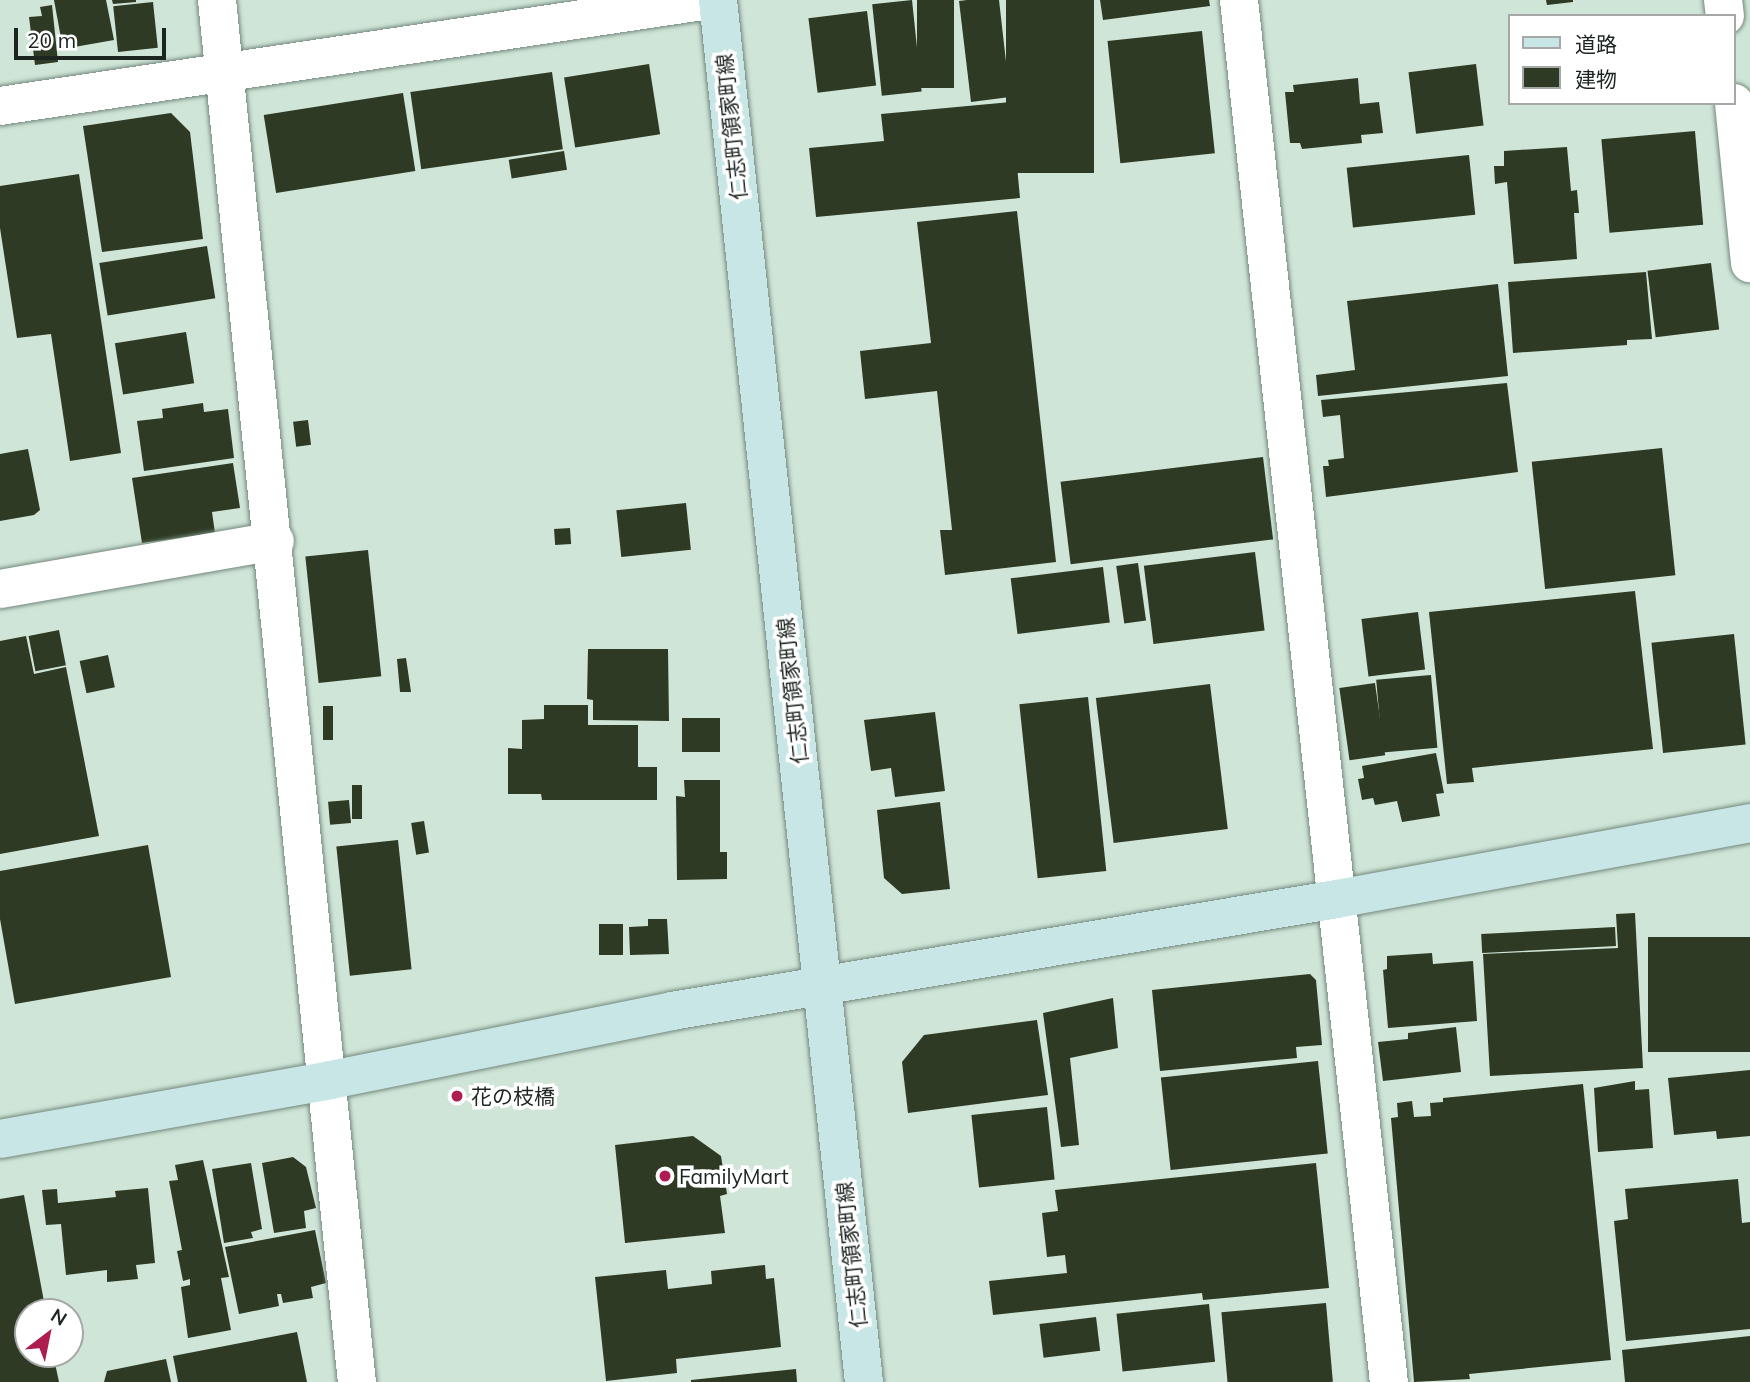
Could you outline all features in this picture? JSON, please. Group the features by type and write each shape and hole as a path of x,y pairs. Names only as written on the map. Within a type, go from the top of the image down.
{"street":[{"path":"217,0 330,1080 357,1382"},
{"path":"0,106 709,0"},
{"name":"仁志町領家町線","path":"718,0 864,1382"},
{"path":"1239,0 1389,1382"},
{"path":"1734,105 1750,263"},
{"path":"0,589 275,541"},
{"path":"0,1139 330,1080 824,984 1337,899 1750,823"}],"building":[{"path":"54,0 106,0 114,40 63,49"},
{"path":"112,0 136,0 136,2 113,4"},
{"path":"912,0 922,91 882,96 872,4"},
{"path":"917,0 954,0 954,88 917,88"},
{"path":"999,0 1010,97 971,102 959,1"},
{"path":"1006,0 1094,0 1094,173 1006,173"},
{"path":"1100,0 1209,0 1210,6 1103,20"},
{"path":"1546,0 1573,0 1573,2 1547,5"},
{"path":"153,2 158,48 118,52 113,6"},
{"path":"52,5 58,62 35,65 29,17 42,16 40,7"},
{"path":"867,11 876,85 818,93 808,18"},
{"path":"1202,31 1215,153 1120,163 1108,41"},
{"path":"649,64 660,134 575,148 564,77"},
{"path":"1476,64 1484,126 1416,134 1409,72"},
{"path":"552,72 563,149 421,169 410,92"},
{"path":"1358,78 1360,104 1379,102 1383,133 1361,135 1362,143 1302,149 1300,143 1290,143 1285,92 1294,92 1293,85"},
{"path":"403,93 415,171 276,193 264,115"},
{"path":"1011,102 1020,198 816,217 809,148 884,141 881,114"},
{"path":"171,113 190,132 203,239 102,252 83,126"},
{"path":"1695,131 1703,225 1610,233 1601,139"},
{"path":"1567,147 1571,191 1577,190 1579,213 1574,213 1577,259 1514,264 1507,182 1495,184 1494,166 1504,166 1504,151"},
{"path":"564,151 567,170 512,179 509,160"},
{"path":"1469,155 1475,215 1353,228 1347,168"},
{"path":"79,174 121,453 70,461 51,334 17,338 0,228 0,186"},
{"path":"1017,211 1056,562 945,575 940,530 952,530 937,391 865,399 860,351 931,343 917,222"},
{"path":"207,246 215,298 108,315 99,263"},
{"path":"1711,263 1719,330 1656,337 1647,271"},
{"path":"1646,272 1652,339 1627,340 1627,345 1513,353 1508,282"},
{"path":"1498,284 1508,376 1318,396 1316,375 1355,370 1347,301"},
{"path":"186,332 194,383 123,395 115,343"},
{"path":"1507,383 1518,472 1326,497 1323,466 1329,466 1328,460 1344,458 1340,415 1323,417 1321,400"},
{"path":"203,403 204,412 228,409 234,458 144,471 137,421 163,418 162,409"},
{"path":"308,420 311,445 296,447 293,422"},
{"path":"1662,448 1675,575 1545,589 1532,462"},
{"path":"28,449 40,510 34,515 0,521 0,454"},
{"path":"1263,457 1273,539 1071,564 1061,482"},
{"path":"233,463 240,508 212,512 215,533 142,543 132,478"},
{"path":"686,503 691,550 621,557 616,510"},
{"path":"570,528 571,544 555,545 554,529"},
{"path":"368,550 381,676 319,683 305,557"},
{"path":"1255,552 1265,630 1153,644 1144,566"},
{"path":"1138,563 1146,620 1124,623 1116,566"},
{"path":"1103,567 1110,623 1018,634 1011,578"},
{"path":"1635,591 1653,749 1472,768 1474,782 1447,784 1429,612"},
{"path":"1418,612 1425,670 1368,677 1361,619"},
{"path":"59,630 66,665 35,671 29,636"},
{"path":"1734,634 1746,744 1663,753 1651,643"},
{"path":"26,636 34,674 66,667 99,836 0,854 0,641"},
{"path":"588,649 668,649 669,721 593,720 593,700 587,699"},
{"path":"108,655 115,687 86,693 80,661"},
{"path":"406,658 411,692 400,692 397,659"},
{"path":"1431,675 1437,748 1383,753 1376,680"},
{"path":"1375,683 1385,755 1350,760 1339,688"},
{"path":"1210,684 1228,829 1114,843 1096,698"},
{"path":"1088,697 1106,871 1038,878 1019,704"},
{"path":"544,705 588,705 588,725 638,725 638,767 657,767 657,800 542,800 541,794 508,794 508,748 522,749 522,720 544,719"},
{"path":"323,706 333,706 333,740 323,740"},
{"path":"935,712 945,791 895,797 891,768 871,771 864,720"},
{"path":"682,718 720,718 720,752 682,752"},
{"path":"1436,753 1444,793 1436,794 1440,816 1402,822 1397,801 1375,805 1373,798 1362,800 1358,779 1364,778 1362,766"},
{"path":"684,780 720,780 720,852 727,852 727,879 677,880 676,796 685,797"},
{"path":"352,785 362,785 362,819 352,819"},
{"path":"349,800 351,823 330,825 328,802"},
{"path":"940,802 950,889 902,894 884,878 877,810"},
{"path":"424,821 429,853 416,855 411,823"},
{"path":"398,840 412,969 350,976 336,846"},
{"path":"148,845 171,977 15,1004 0,919 0,871"},
{"path":"1635,913 1643,1068 1490,1076 1483,954 1618,948 1616,914"},
{"path":"648,919 667,919 669,954 630,955 629,927 648,926"},
{"path":"599,924 623,924 623,955 599,955"},
{"path":"1615,927 1616,946 1482,953 1481,934"},
{"path":"1648,937 1750,937 1750,1052 1648,1052"},
{"path":"1432,953 1433,964 1473,961 1477,1021 1388,1028 1383,970 1387,969 1387,956"},
{"path":"1310,974 1316,980 1322,1045 1296,1047 1297,1058 1160,1071 1152,990"},
{"path":"1113,998 1118,1048 1070,1058 1079,1145 1061,1147 1043,1013"},
{"path":"1037,1020 1048,1095 908,1113 902,1062 924,1035"},
{"path":"1456,1027 1461,1072 1383,1081 1378,1042 1408,1039 1408,1033"},
{"path":"1318,1061 1328,1153 1171,1170 1161,1078"},
{"path":"1750,1070 1750,1136 1717,1139 1716,1131 1674,1135 1668,1078"},
{"path":"1635,1081 1635,1090 1649,1089 1653,1148 1598,1152 1594,1088"},
{"path":"1583,1084 1611,1360 1469,1374 1470,1379 1414,1382 1391,1118 1398,1117 1397,1103 1412,1101 1414,1117 1431,1116 1430,1103 1443,1102 1443,1098"},
{"path":"1047,1107 1055,1180 979,1188 971,1115"},
{"path":"693,1136 721,1156 727,1194 720,1196 725,1233 625,1243 615,1145"},
{"path":"293,1157 306,1167 316,1208 304,1211 306,1228 274,1233 262,1163"},
{"path":"203,1160 229,1277 221,1278 231,1330 188,1338 181,1287 190,1285 190,1279 183,1281 177,1251 182,1250 169,1181 178,1180 175,1165"},
{"path":"251,1163 262,1229 251,1232 253,1238 224,1243 212,1169"},
{"path":"1316,1163 1329,1288 1203,1300 1202,1293 993,1315 989,1281 1067,1273 1065,1255 1047,1257 1042,1213 1058,1211 1055,1190"},
{"path":"1738,1179 1742,1223 1750,1222 1750,1329 1626,1341 1614,1221 1628,1219 1625,1189"},
{"path":"148,1188 155,1263 136,1265 138,1279 107,1282 107,1270 66,1275 61,1224 46,1225 42,1190 57,1189 58,1203 116,1197 115,1191"},
{"path":"24,1195 43,1298 14,1298 14,1368 56,1368 59,1382 0,1382 0,1199"},
{"path":"315,1230 326,1283 311,1287 313,1298 283,1303 281,1294 277,1294 279,1306 239,1314 225,1247"},
{"path":"765,1265 766,1279 774,1278 781,1347 676,1359 677,1373 606,1381 595,1277 666,1270 668,1289 712,1284 711,1271"},
{"path":"1326,1303 1333,1382 1228,1382 1221,1312"},
{"path":"1209,1304 1215,1362 1123,1371 1117,1314"},
{"path":"1096,1317 1100,1351 1044,1358 1039,1324"},
{"path":"297,1332 307,1382 178,1382 173,1356"},
{"path":"1750,1336 1750,1382 1625,1382 1622,1350"},
{"path":"166,1359 171,1382 104,1382 107,1371"},
{"path":"796,1369 797,1382 691,1382 691,1380"}],"place":[{"name":"花の枝橋","path":"457,1096"},
{"name":"FamilyMart","path":"665,1176"}]}
